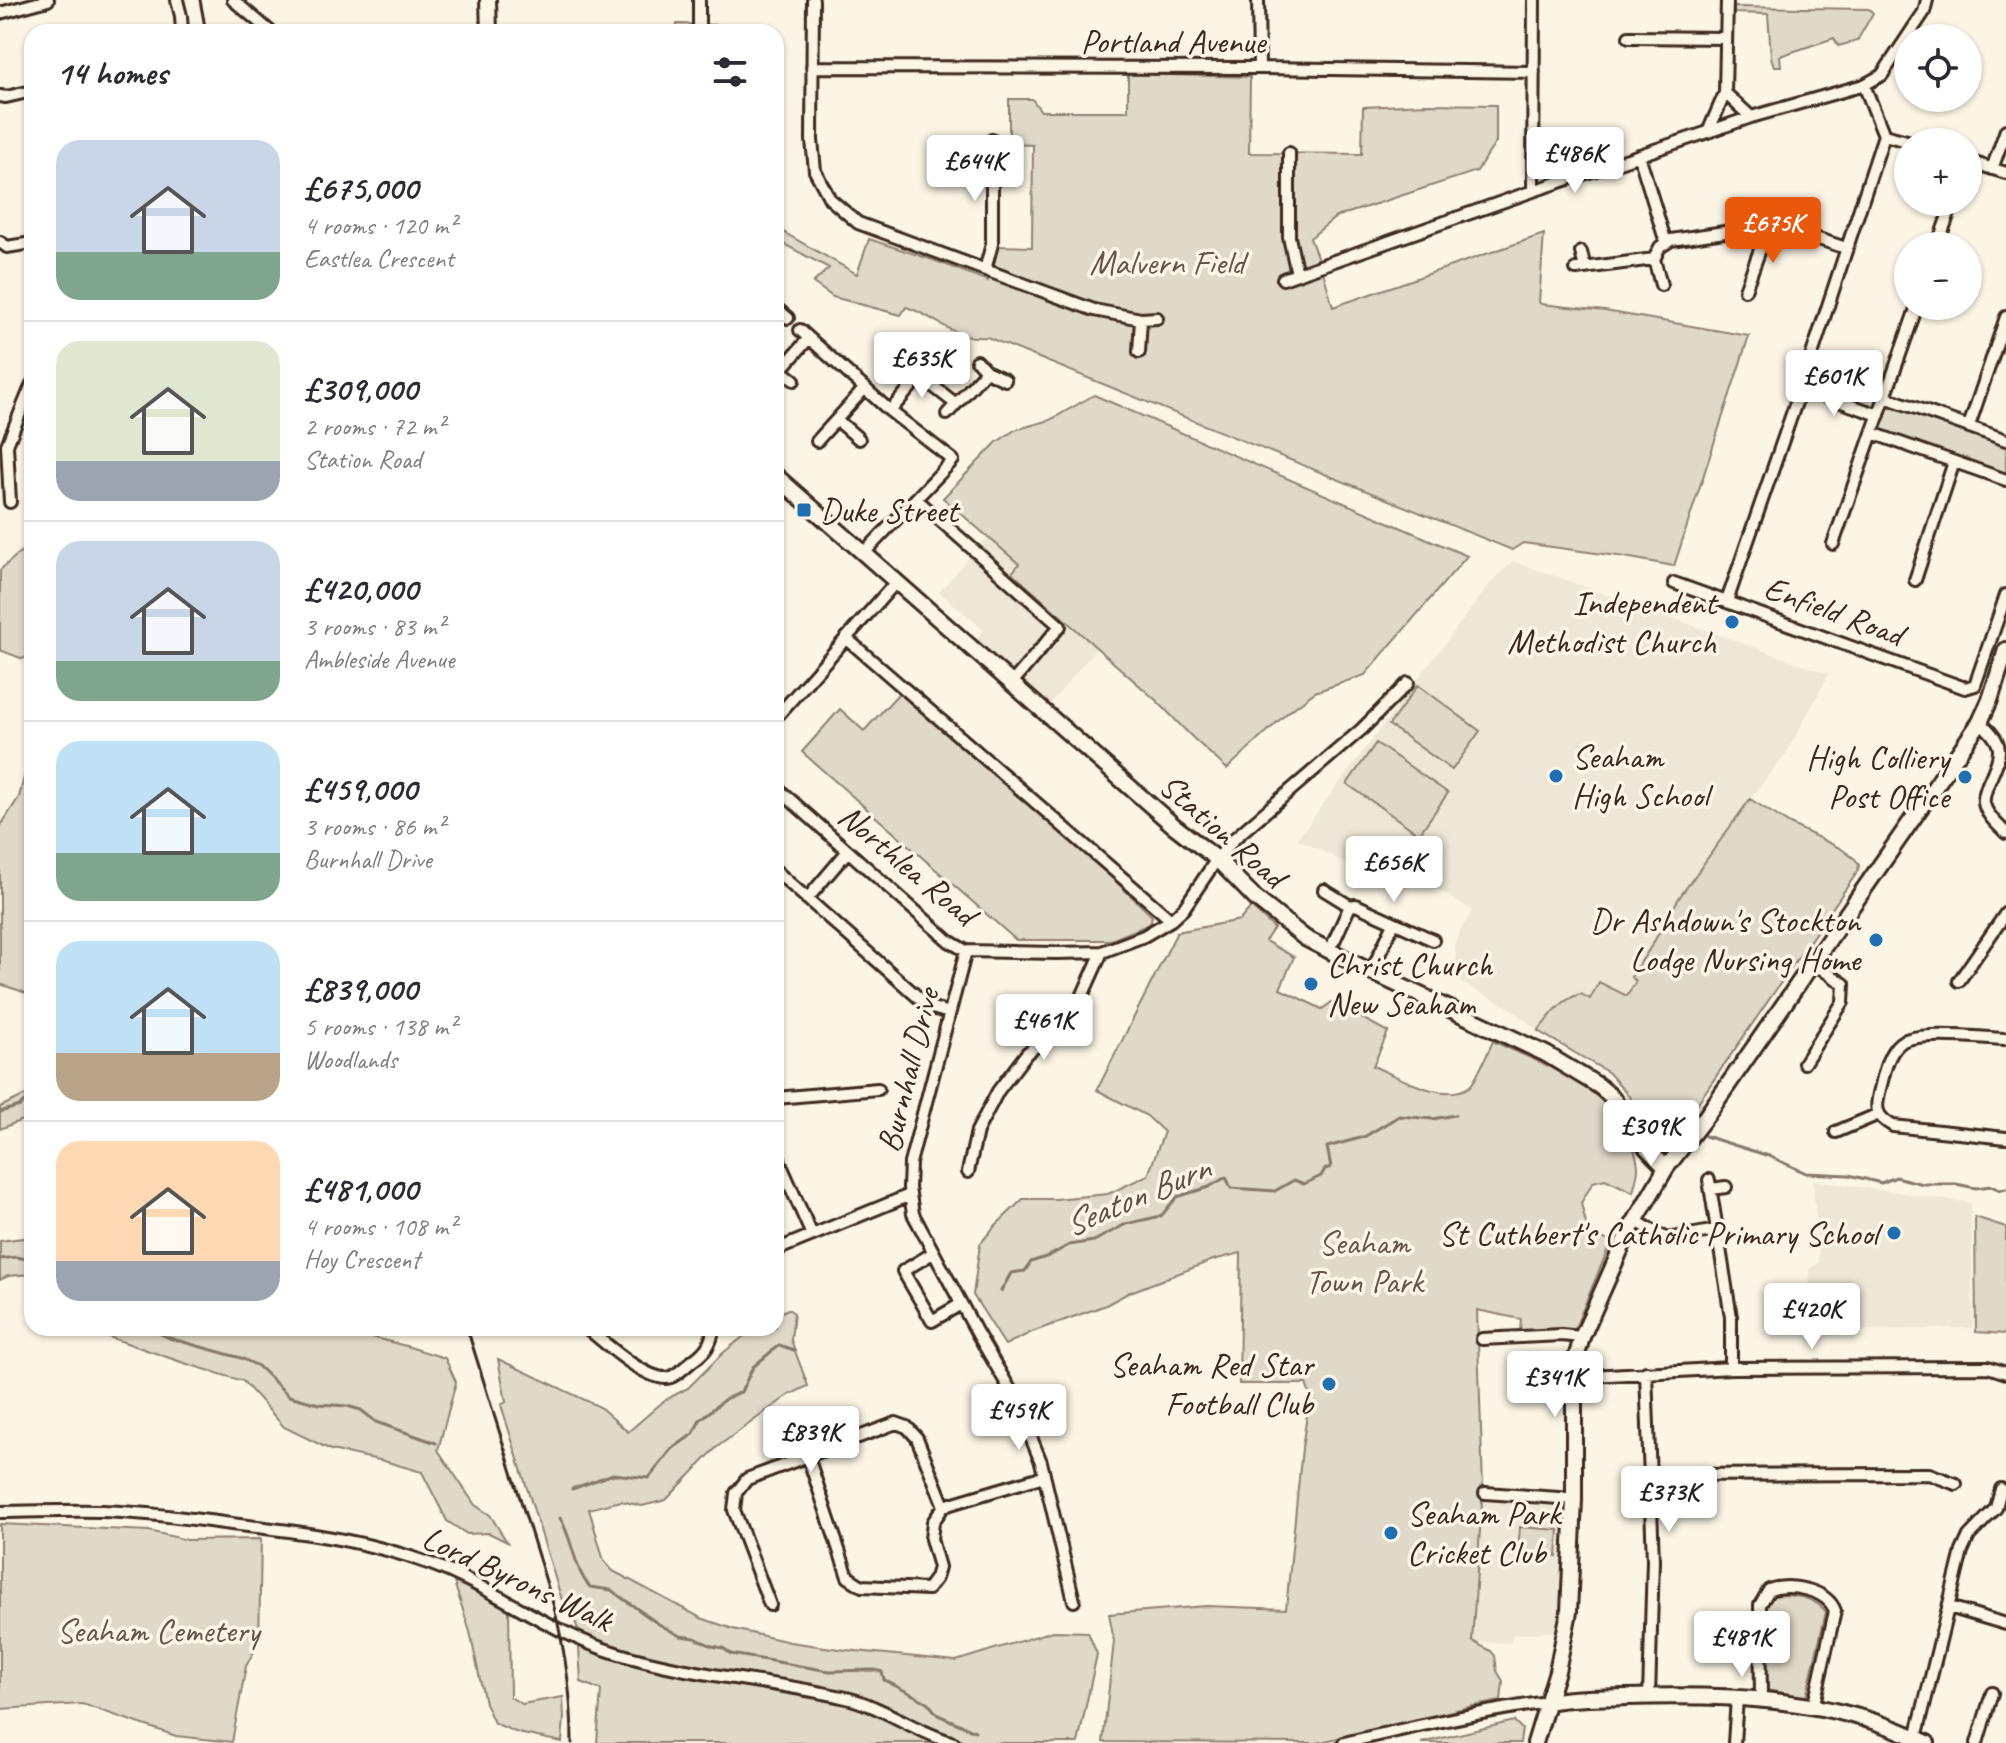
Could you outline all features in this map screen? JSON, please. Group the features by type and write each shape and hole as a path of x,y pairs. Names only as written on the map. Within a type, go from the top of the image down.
{"main road":[{"path":"488,0 489,24"},
{"name":"Station Road","path":"784,483 1173,825 1217,859 1285,924 1329,952 1546,1054 1584,1075 1612,1097 1640,1139 1666,1168"},
{"path":"1535,1743 1557,1671 1569,1612 1574,1499 1574,1377 1582,1337 1627,1235 1666,1168 1980,722 2006,650"},
{"path":"1640,1139 1661,1152 1677,1156"},
{"path":"1547,1702 1649,1697 1761,1700 1868,1720 1922,1740"}],"street":[{"path":"0,13 48,0"},
{"path":"177,0 181,24"},
{"path":"233,0 262,24"},
{"path":"699,0 699,24"},
{"path":"813,0 812,140 815,171 830,199 858,223 1094,310 1141,319 1157,318"},
{"path":"1258,0 1259,68"},
{"path":"1533,191 1534,0"},
{"path":"1708,132 1725,93 1727,0"},
{"path":"1283,279 1751,117 1864,85 1882,75 1924,12 1927,0"},
{"path":"1629,37 1726,38"},
{"name":"Portland Avenue","path":"812,67 1534,72"},
{"path":"1727,601 1884,135 1864,85"},
{"path":"0,96 24,93"},
{"path":"1725,93 1751,117"},
{"path":"1992,169 2006,130"},
{"path":"1884,135 1894,138"},
{"path":"985,270 992,244 992,140"},
{"path":"1289,153 1289,237 1297,274"},
{"path":"1639,155 1666,243"},
{"path":"1982,166 2006,173"},
{"path":"1661,285 1654,259 1660,247 1671,240 1758,227 1785,228 1846,248"},
{"path":"1751,285 1768,228"},
{"path":"0,242 7,247 24,244"},
{"path":"1581,252 1580,268 1654,259"},
{"path":"784,315 788,318"},
{"path":"1969,426 2006,317"},
{"path":"1139,352 1141,319"},
{"path":"1833,544 1912,320"},
{"path":"784,365 804,334 890,411 953,460 864,553"},
{"path":"977,361 986,371 1005,380"},
{"path":"890,411 916,381 924,379 934,368"},
{"path":"947,414 986,371"},
{"path":"784,375 794,380"},
{"path":"924,379 956,404"},
{"path":"817,441 865,388"},
{"path":"1801,388 1879,415"},
{"path":"1885,397 2006,440"},
{"path":"10,502 4,446 24,402"},
{"path":"837,420 859,439"},
{"path":"1872,433 2006,480"},
{"path":"1915,580 1954,462"},
{"path":"916,499 1060,626 1011,684"},
{"path":"784,706 896,582"},
{"name":"Enfield Road","path":"1674,583 1965,688 1975,685"},
{"path":"1990,700 1975,685 2006,595"},
{"path":"846,638 1171,920"},
{"name":"Northlea Road","path":"784,794 949,941 966,951 1102,952 1144,936 1171,920 1184,908 1236,837 1362,729 1408,683"},
{"path":"1980,722 2003,742 2002,755 1984,796 1984,804 1987,812 2006,833"},
{"path":"807,899 848,851"},
{"path":"784,878 929,1007 949,1013"},
{"path":"1324,890 1350,906 1356,905 1433,940"},
{"path":"1334,941 1350,906"},
{"path":"1959,981 1963,967 2006,913"},
{"path":"1371,972 1394,923"},
{"name":"Burnhall Drive","path":"966,951 910,1163 913,1214 1015,1398 1041,1462 1074,1601"},
{"path":"968,1172 977,1131 998,1091 1027,1053 1071,1021 1102,952"},
{"path":"1804,1063 1843,1002 1844,984 1813,963"},
{"path":"2006,1039 1953,1036 1920,1037 1901,1042 1888,1059 1876,1105 1883,1120 1893,1126 2006,1138"},
{"path":"784,1097 878,1089"},
{"path":"1836,1132 1879,1114"},
{"path":"784,1172 812,1235"},
{"path":"1726,1187 1710,1185 1731,1317 1731,1368"},
{"path":"784,1247 910,1195"},
{"path":"1636,1221 1667,1239 1717,1230"},
{"path":"933,1253 903,1271 932,1321 961,1304"},
{"path":"1482,1339 1561,1335 1582,1337"},
{"path":"597,1336 642,1371 658,1378 671,1377 706,1350 712,1336"},
{"path":"1574,1377 1731,1368 1988,1367 2006,1373"},
{"path":"1646,1372 1653,1560 1649,1697"},
{"path":"770,1605 734,1510 736,1493 747,1479 896,1423 907,1427 917,1438 944,1506"},
{"path":"808,1457 848,1577 862,1586 928,1589 939,1567 931,1539 933,1522 944,1506 1044,1476"},
{"path":"1650,1475 1929,1474 1956,1484"},
{"path":"1922,1740 1962,1551 1969,1536 1996,1508 2001,1489"},
{"path":"1485,1493 1574,1499"},
{"name":"Lord Byrons Walk","path":"0,1512 123,1512 298,1532 385,1549 452,1572 564,1632 614,1653 731,1679 862,1702 954,1743"},
{"path":"1761,1700 1760,1605 1769,1590 1788,1587 1823,1596 1832,1602 1835,1611 1813,1708"},
{"path":"1949,1607 2006,1624"},
{"path":"1977,1743 1992,1693"},
{"path":"1734,1743 1737,1698"},
{"path":"1344,1743 1495,1709 1547,1702"}],"shaded area":[{"path":"987,537 1020,564 1012,574 1097,648 1049,705 976,641 984,630 939,592"},
{"name":"Seaham High School","path":"1512,561 1829,674 1786,754 1750,799 1627,997 1569,997 1538,1031 1512,1009 1448,976 1456,960 1455,942 1472,910 1399,872 1380,877 1370,875 1297,839 1486,589"},
{"name":"St Cuthbert's Catholic Primary School","path":"1813,1180 1971,1203 1973,1328 1812,1331 1809,1269 1819,1262"},
{"path":"1482,1501 1567,1507 1558,1631 1512,1635 1511,1643 1472,1642"}],"green space":[{"path":"1734,7 1869,9 1873,13 1857,41 1838,46 1834,38 1780,56 1781,66 1774,66 1768,14 1734,13"},
{"name":"Malvern Field","path":"1128,74 1250,77 1249,153 1362,154 1363,107 1496,105 1496,142 1477,171 1336,217 1310,238 1333,307 1544,234 1541,304 1605,311 1749,336 1674,566 1523,543 1512,550 987,337 964,335 906,307 901,315 833,297 813,283 829,268 784,244 784,233 857,274 869,239 988,281 996,246 1032,247 1033,145 1010,144 1009,99 1032,99 1041,111 1128,111"},
{"path":"1094,395 1467,556 1365,675 1315,692 1287,713 1227,769 1157,701 1012,573 1019,564 943,498 997,442 1015,430 1050,420"},
{"path":"1886,403 2006,447 2006,475 1877,429"},
{"path":"24,549 23,659 0,650 0,570"},
{"path":"1418,685 1480,731 1452,770 1389,725"},
{"path":"899,693 1106,872 1152,916 1150,924 1111,940 1016,940 802,752 840,709 864,731"},
{"path":"1376,743 1448,793 1419,834 1347,784"},
{"path":"24,778 24,992 0,984 0,827 19,797"},
{"path":"1750,799 1790,824 1840,848 1855,859 1859,865 1858,871 1679,1130 1660,1138 1609,1073 1538,1031 1568,1000 1581,994 1590,999 1599,982 1627,996 1636,981 1631,977 1679,898"},
{"name":"Seaham Town Park","path":"1251,907 1274,928 1265,941 1294,957 1280,989 1322,1009 1332,1002 1388,1032 1373,1066 1435,1091 1460,1091 1473,1083 1493,1041 1566,1075 1596,1096 1627,1135 1636,1157 1637,1176 1633,1192 1605,1179 1593,1182 1581,1203 1588,1232 1611,1242 1573,1333 1520,1331 1521,1319 1477,1310 1483,1488 1472,1641 1495,1656 1497,1671 1503,1681 1501,1701 1317,1743 1103,1742 1114,1641 1109,1614 1206,1606 1286,1609 1310,1395 1306,1384 1239,1384 1241,1253 1213,1260 1128,1293 1106,1305 1005,1345 973,1295 980,1244 1023,1199 1108,1194 1148,1175 1164,1132 1147,1116 1097,1090 1177,932 1240,920"},
{"path":"24,1096 24,1119 0,1129 0,1107"},
{"path":"1975,1217 2006,1227 2006,1334 1976,1332"},
{"path":"24,1238 24,1275 0,1280 0,1241"},
{"path":"788,1309 794,1313 791,1340 808,1386 789,1395 717,1447 666,1500 642,1506 621,1501 589,1509 604,1561 613,1571 701,1618 790,1642 956,1661 1053,1631 1088,1632 1097,1654 1078,1743 597,1743 601,1690 581,1682 578,1630 568,1601 562,1600 501,1405 506,1402 498,1359 600,1407 628,1432 665,1400 688,1388 744,1336 784,1336 784,1311"},
{"path":"106,1336 367,1336 445,1358 456,1382 438,1450 475,1505 490,1515 507,1542 489,1533 467,1534 447,1521 422,1472 331,1450 284,1427 243,1381"},
{"name":"Seaham Cemetery","path":"0,1524 149,1531 187,1540 261,1539 259,1643 246,1666 232,1742 176,1736 82,1704 0,1709"},
{"path":"1520,1527 1559,1530 1557,1556 1518,1552"},
{"path":"454,1582 509,1607 510,1697 522,1704 563,1697 562,1742 518,1733 494,1723 485,1703 470,1632"},
{"path":"1770,1596 1811,1600 1826,1612 1806,1697 1766,1690 1764,1609"},
{"path":"1514,1721 1522,1729 1520,1743 1421,1743"}],"waterway":[{"path":"0,1112 24,1103"},
{"name":"Seaton Burn","path":"1001,1291 1011,1273 1025,1271 1031,1262 1069,1245 1094,1241 1126,1224 1161,1216 1177,1197 1209,1187 1226,1177 1231,1188 1275,1191 1294,1180 1304,1184 1331,1167 1327,1147 1364,1137 1399,1116 1433,1119 1455,1115"},
{"path":"1705,1136 1769,1156 1806,1173 1849,1175 1881,1183 1896,1177 1923,1184 2006,1189"},
{"path":"0,1259 24,1258"},
{"path":"165,1336 258,1366 289,1396 361,1410 376,1422 436,1443"},
{"name":"Seaton Burn","path":"572,1489 613,1474 649,1478 672,1449 693,1434 700,1420 725,1399 741,1392 753,1367 779,1345 794,1350"},
{"path":"560,1518 580,1572 590,1587 611,1590 680,1636 695,1638 731,1654 829,1671 882,1672 884,1680 927,1702 938,1715 975,1731"}],"railway":[{"path":"200,0 204,24"},
{"path":"469,1336 554,1607 567,1675 572,1743"}],"place":[{"name":"Duke Street","path":"804,510"},
{"name":"Independent Methodist Church","path":"1732,622"},
{"name":"Seaham High School","path":"1556,776"},
{"name":"High Colliery Post Office","path":"1965,777"},
{"name":"Dr Ashdown's Stockton Lodge Nursing Home","path":"1876,940"},
{"name":"Christ Church New Seaham","path":"1311,984"},
{"name":"St Cuthbert's Catholic Primary School","path":"1894,1233"},
{"name":"Seaham Red Star Football Club","path":"1329,1384"},
{"name":"Seaham Park Cricket Club","path":"1391,1533"}]}
